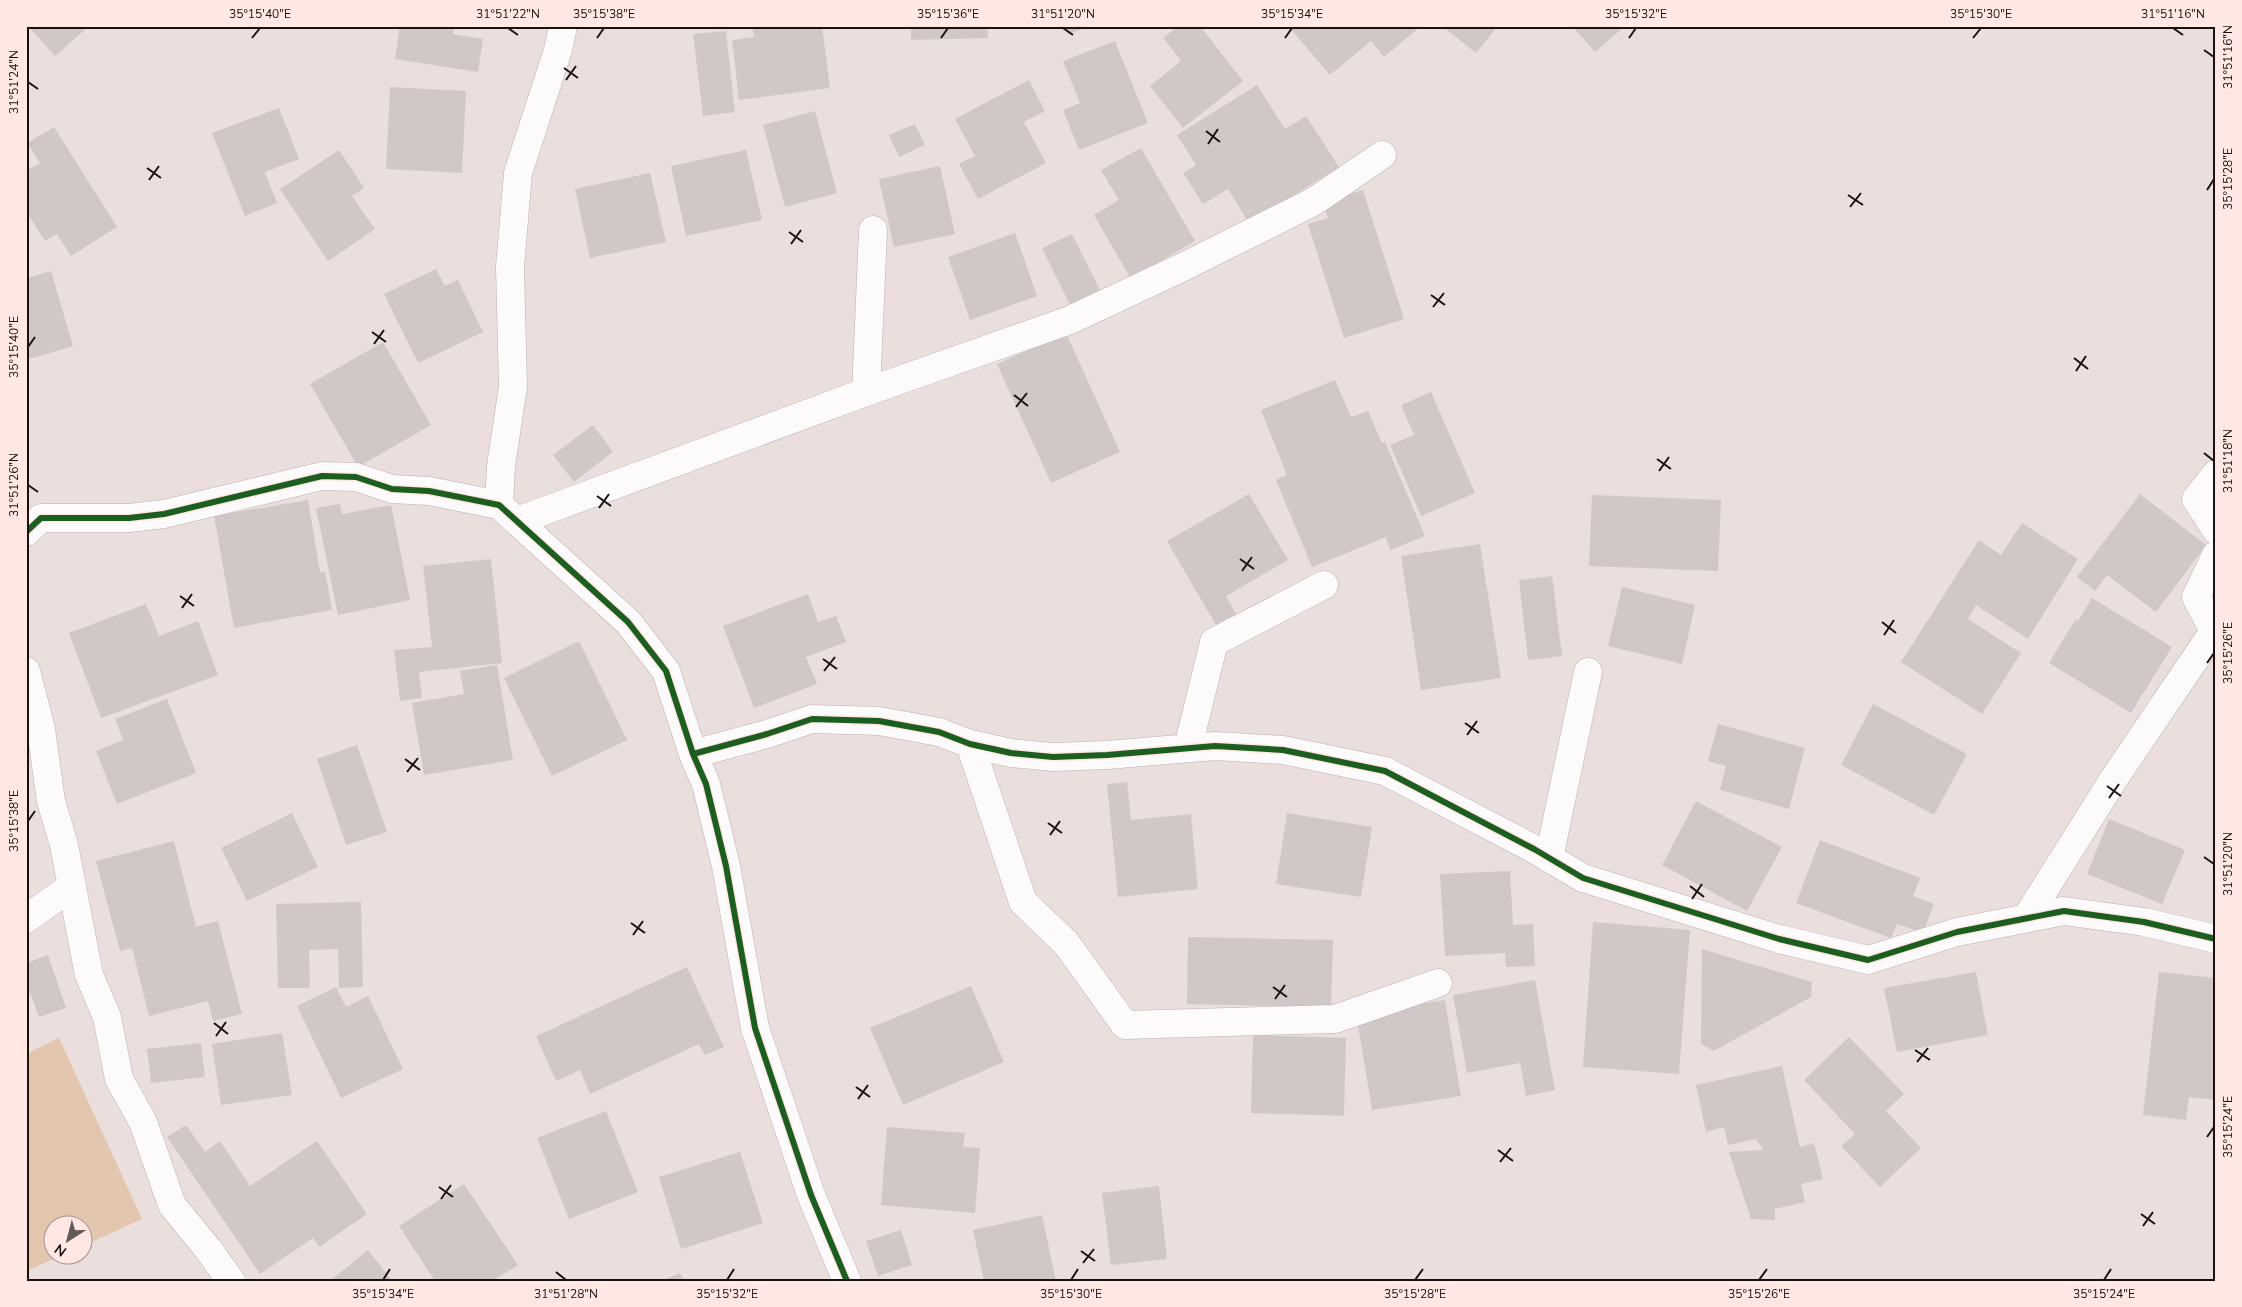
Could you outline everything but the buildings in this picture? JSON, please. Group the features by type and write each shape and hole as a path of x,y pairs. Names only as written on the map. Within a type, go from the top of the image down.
{"street":[{"path":"508,513 501,466 513,387 510,267 518,173 558,50 563,26"},
{"path":"508,513 866,392 1070,320 1183,267 1313,202 1382,156"},
{"path":"866,392 873,230"},
{"path":"2216,474 2196,499 2216,530"},
{"path":"26,532 42,518 129,518 164,514 322,476 356,477 392,489 430,492 508,513 628,622 666,671 693,754 706,784 726,866 754,1028 811,1195 847,1281"},
{"path":"2027,917 2115,777 2214,632 2196,597 2216,555"},
{"path":"1188,747 1214,642 1324,585"},
{"path":"26,671 41,729 51,801 64,845 89,975 107,1017 119,1079 143,1122 172,1205 231,1281"},
{"path":"1549,858 1588,672"},
{"path":"693,754 812,720 879,721 939,732 970,744 1011,753 1053,757 1107,755 1215,746 1283,750 1385,771 1583,878 1771,936 1868,960 1957,932 2064,910 2144,922 2216,939"},
{"path":"970,744 1023,902 1066,943 1125,1024 1336,1019 1438,983"},
{"path":"26,919 72,886"}],"shaded area":[{"path":"59,1038 142,1219 92,1242 92,1214 42,1214 42,1264 26,1271 26,1054"}],"cycle path":[{"path":"26,532 41,518 129,518 164,514 322,476 356,477 392,489 429,491 499,505 628,622 666,671 693,754 706,784 726,866 755,1028 811,1195 847,1281"},
{"path":"693,754 767,734 812,719 879,721 939,732 970,744 1011,753 1053,757 1107,755 1215,746 1283,750 1385,771 1534,849 1583,878 1779,939 1868,960 1957,932 2064,911 2144,922 2216,939"}]}
